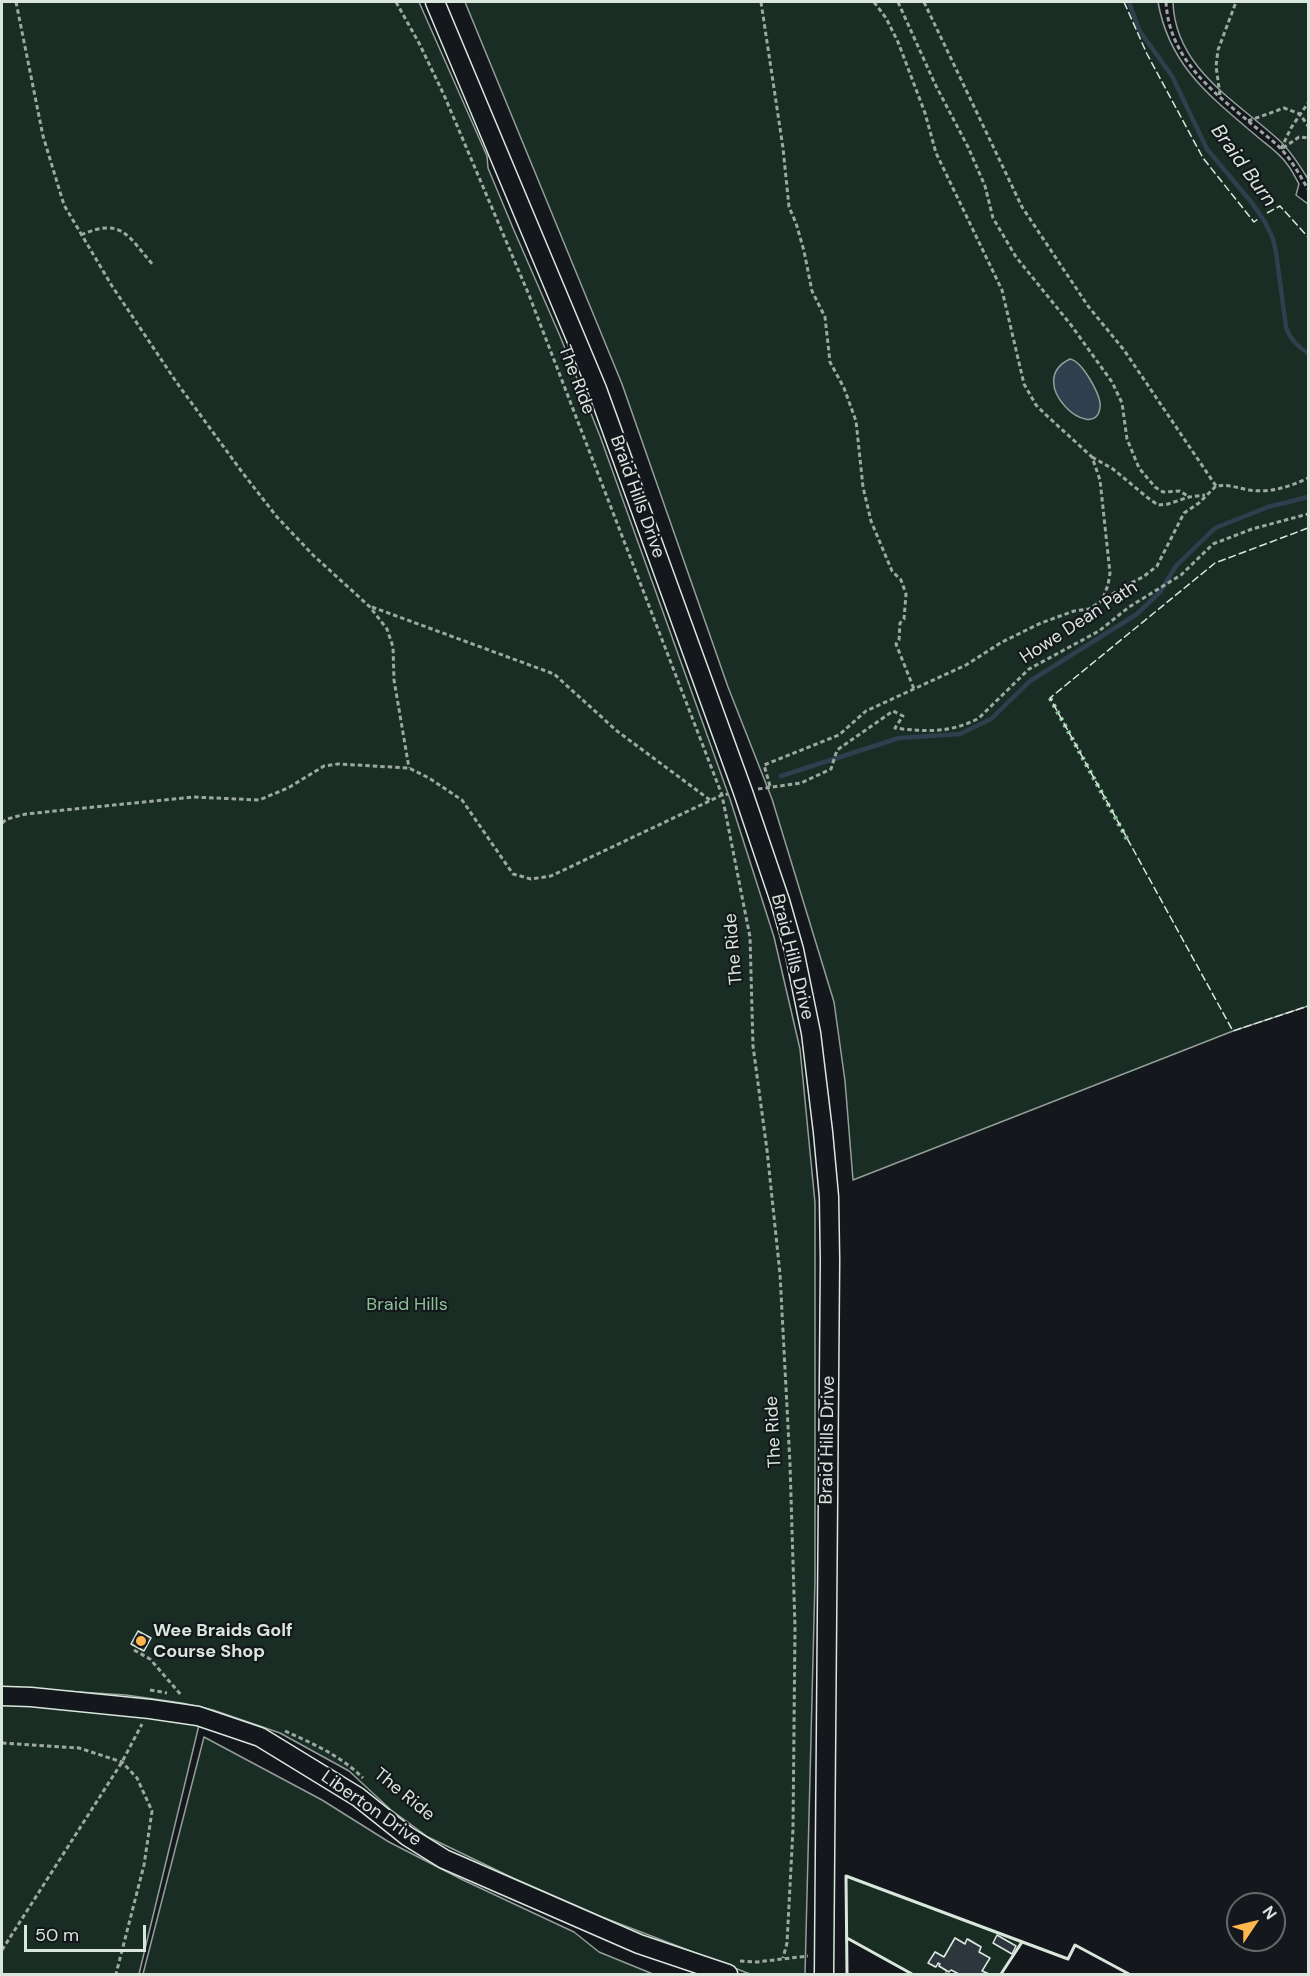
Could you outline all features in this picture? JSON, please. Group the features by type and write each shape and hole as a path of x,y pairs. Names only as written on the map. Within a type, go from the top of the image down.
{"street":[{"name":"Braid Hills Drive","path":"435,2 597,389 743,792 780,901 794,950 811,1033 829,1197 830,1261 824,1974"},
{"name":"Liberton Drive","path":"2,1696 150,1709 198,1716 260,1737 358,1797 407,1836 444,1859 639,1944 731,1968"}],"path":[{"path":"15,2 43,136 64,205 112,286 177,383 242,472 278,517 313,555 370,607 387,629 393,646 394,680 409,768"},
{"name":"The Ride","path":"396,2 444,95 529,295 722,795 750,937 753,1046 780,1274 790,1464 795,1628 793,1829 787,1943 783,1958"},
{"path":"761,2 789,207 804,251 812,291 825,318 830,362 844,388 856,421 863,487 871,522 892,571 901,580 906,594 904,619 900,623 896,644 914,689 966,665 1002,642 1041,623 1074,611 1089,609 1143,577 1157,566 1181,516 1199,503 1216,486 1250,490 1279,490 1308,477"},
{"path":"874,2 886,18 898,42 925,114 936,153 1002,290 1024,384 1033,400 1092,457 1120,474 1154,503 1163,505 1189,497 1207,495"},
{"path":"898,2 980,176 993,218 1016,257 1071,325 1112,382 1122,403 1127,438 1139,468 1155,487 1163,492 1180,491 1189,497"},
{"path":"924,2 1022,207 1088,306 1124,350 1216,486"},
{"path":"1166,2 1170,30 1182,55 1195,73 1281,149 1308,189"},
{"path":"1220,96 1216,66 1218,50 1236,2"},
{"path":"1281,149 1308,103"},
{"path":"1248,121 1284,108 1300,114 1308,126"},
{"path":"1281,149 1299,137 1308,138"},
{"path":"1304,181 1308,178"},
{"path":"81,236 106,226 119,229 131,238 154,266"},
{"path":"1092,457 1100,480 1103,499 1110,573 1102,600"},
{"name":"Howe Dean Path","path":"914,689 866,711 839,735 764,765 770,786 801,783 831,769 837,750 893,711 903,716 896,728 920,731 945,730 979,718 1029,669 1099,631 1129,607 1181,575 1214,544 1252,529 1308,514"},
{"path":"370,607 554,674 617,730 711,801"},
{"path":"2,823 7,819 26,814 193,797 260,800 288,788 324,766 338,764 409,768 462,800 513,874 531,879 551,876 722,795 743,792"},
{"path":"134,1650 150,1659 182,1697 149,1690"},
{"path":"2,1950 122,1762 150,1709"},
{"name":"The Ride","path":"281,1729 312,1743 352,1768 367,1783"},
{"path":"2,1743 79,1748 122,1762 137,1778 152,1811 144,1865 116,1974"},
{"path":"731,1968 783,1958 824,1955"}],"green space":[{"name":"Braid Hills","path":"2,2 419,2 487,156 488,168 600,436 730,799 774,937 800,1049 815,1203 815,1580 805,1974 750,1974 602,1917 513,1878 428,1837 391,1810 349,1771 280,1733 213,1710 182,1703 126,1695 2,1689"},
{"path":"465,2 1158,2 1163,24 1171,43 1192,76 1220,105 1284,160 1299,184 1296,195 1308,204 1308,1006 1233,1031 853,1180 845,1081 834,1002 772,799 728,687 622,384"},
{"path":"1173,2 1308,2 1308,179 1281,142 1211,82 1196,65 1176,26"},
{"path":"2,1702 137,1711 199,1725 139,1974 2,1974"},
{"path":"204,1737 322,1800 389,1842 574,1932 599,1952 653,1974 143,1974"},
{"path":"846,1876 1022,1942 1001,1974 989,1974 982,1971 989,1958 979,1952 981,1947 968,1939 965,1944 955,1938 944,1957 935,1952 929,1963 935,1967 938,1963 940,1964 939,1966 947,1971 945,1974 912,1974 846,1938"}],"water":[{"path":"1070,359 1080,366 1095,388 1100,408 1095,417 1086,419 1075,415 1057,394 1054,382 1057,369"}],"building":[{"name":"Wee Braids Golf Course Shop","path":"138,1631 151,1638 144,1651 131,1644"},
{"path":"997,1935 1016,1946 1012,1954 993,1943"},
{"path":"955,1938 965,1944 967,1939 981,1947 979,1952 990,1958 982,1971 989,1974 959,1974 951,1970 949,1972 938,1963 936,1967 928,1963 935,1952 944,1957"}],"waterway":[{"name":"Braid Burn","path":"1129,2 1139,30 1172,76 1207,149 1265,222 1276,252 1286,327 1294,342 1308,353"},
{"path":"781,776 899,738 960,734 991,719 1030,681 1137,614 1160,592 1176,566 1215,528 1268,507 1308,497"}],"hedge":[{"path":"1050,698 1127,839"}],"fence":[{"path":"1124,2 1147,54 1203,158 1254,222 1258,219"},
{"path":"1267,213 1280,206 1308,237"},
{"path":"1308,528 1215,563 1050,698 1233,1031 1308,1006"}],"wall":[{"path":"847,1974 846,1876 1068,1959 1075,1945 1129,1974"},
{"path":"847,1938 912,1974"},
{"path":"1001,1974 1022,1942"}],"place":[{"name":"Wee Braids Golf Course Shop","path":"141,1641"}]}
